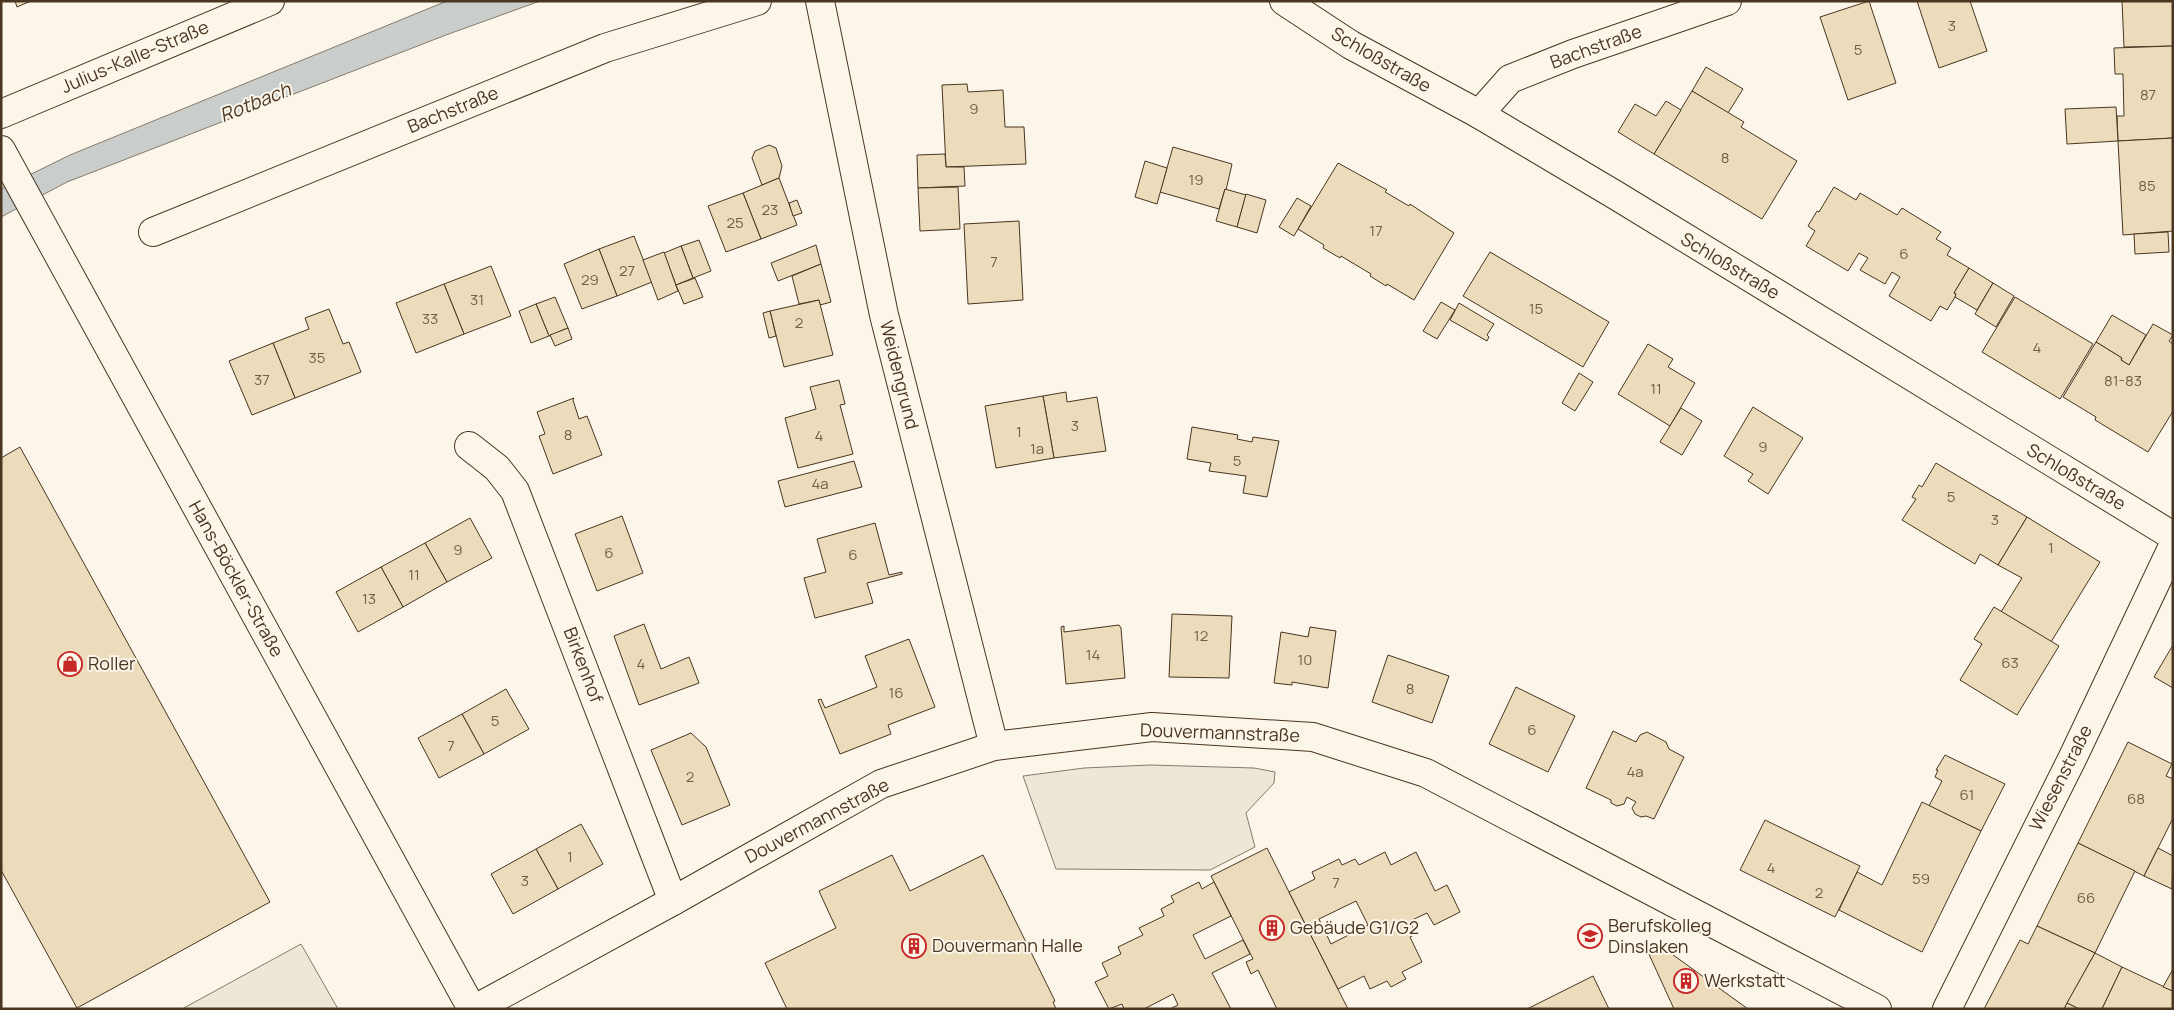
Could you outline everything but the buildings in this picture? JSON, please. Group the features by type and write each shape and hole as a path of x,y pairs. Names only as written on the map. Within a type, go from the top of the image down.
{"street":[{"name":"Julius-Kalle-Straße","path":"1,114 270,1"},
{"name":"Bachstraße","path":"153,232 605,48 757,1"},
{"name":"Weidengrund","path":"820,1 884,314 994,746"},
{"name":"Schloßstraße","path":"1284,1 1351,45 1479,114 2173,536"},
{"name":"Bachstraße","path":"1479,114 1510,79 1573,54 1727,1"},
{"name":"Hans-Böckler-Straße","path":"5,156 43,229 473,1009"},
{"name":"Birkenhof","path":"469,446 497,468 515,491 673,900"},
{"name":"Wiesenstraße","path":"1947,1009 2073,757 2173,546"},
{"name":"Douvermannstraße","path":"473,1009 880,784 994,746 1152,727 1313,738 1426,773 1877,1009"}],"shaded area":[{"path":"1150,765 1254,768 1275,772 1274,783 1246,813 1255,847 1210,870 1056,869 1023,776 1084,768"},
{"path":"301,944 338,1009 182,1009"}],"water":[{"name":"Rotbach","path":"447,1 540,1 446,35 67,182 1,217 1,189 70,155"}],"place":[{"name":"Roller","path":"70,664"},
{"name":"Gebäude G1/G2","path":"1272,928"},
{"name":"Berufskolleg Dinslaken","path":"1590,936"},
{"name":"Douvermann Halle","path":"914,946"},
{"name":"Werkstatt","path":"1686,981"}]}
